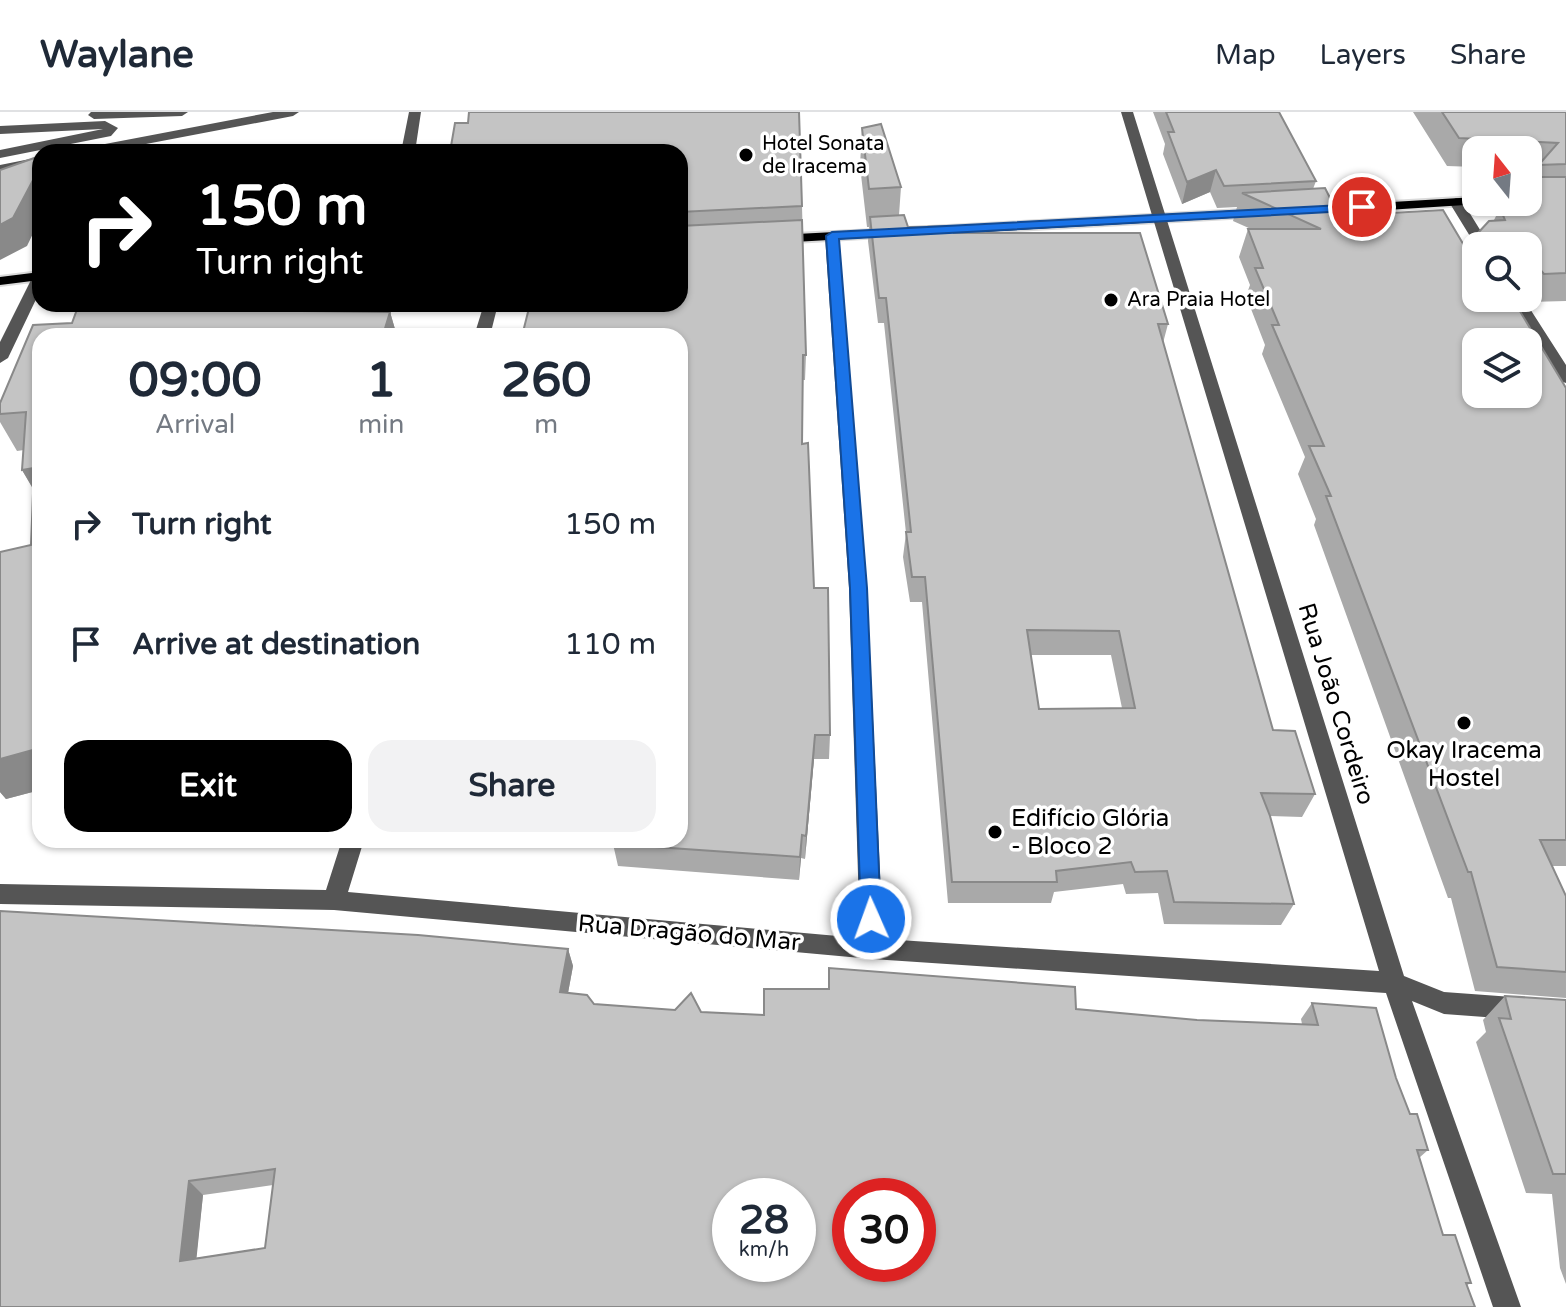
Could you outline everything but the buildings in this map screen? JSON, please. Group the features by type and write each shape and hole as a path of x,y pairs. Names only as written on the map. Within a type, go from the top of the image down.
{"main road":[{"path":"1299,211 1462,202"},
{"path":"756,240 1268,213"},
{"path":"0,281 32,277"}],"street":[{"path":"0,120 182,112"},
{"path":"233,112 271,115"},
{"path":"135,144 293,112"},
{"path":"409,144 415,112"},
{"name":"Rua João Cordeiro","path":"1127,112 1394,983 1507,1307"},
{"path":"114,144 133,113"},
{"path":"0,130 105,125 112,128 106,133 50,144"},
{"path":"0,154 32,148"},
{"path":"0,169 32,163"},
{"path":"1456,202 1474,232"},
{"path":"832,236 858,588 872,949"},
{"path":"0,358 32,292"},
{"path":"1525,312 1566,378"},
{"path":"334,900 350,848"},
{"name":"Rua Dragão do Mar","path":"0,894 334,900 872,949 1394,983 1444,1003 1566,1012"}],"place":[{"name":"Hotel Sonata de Iracema","path":"746,155"},
{"name":"Ara Praia Hotel","path":"1111,300"},
{"name":"Okay Iracema Hostel","path":"1464,723"},
{"name":"Edifício Glória - Bloco 2","path":"995,832"}],"route":[{"path":"871,919 858,588 832,236 1362,207"}]}
